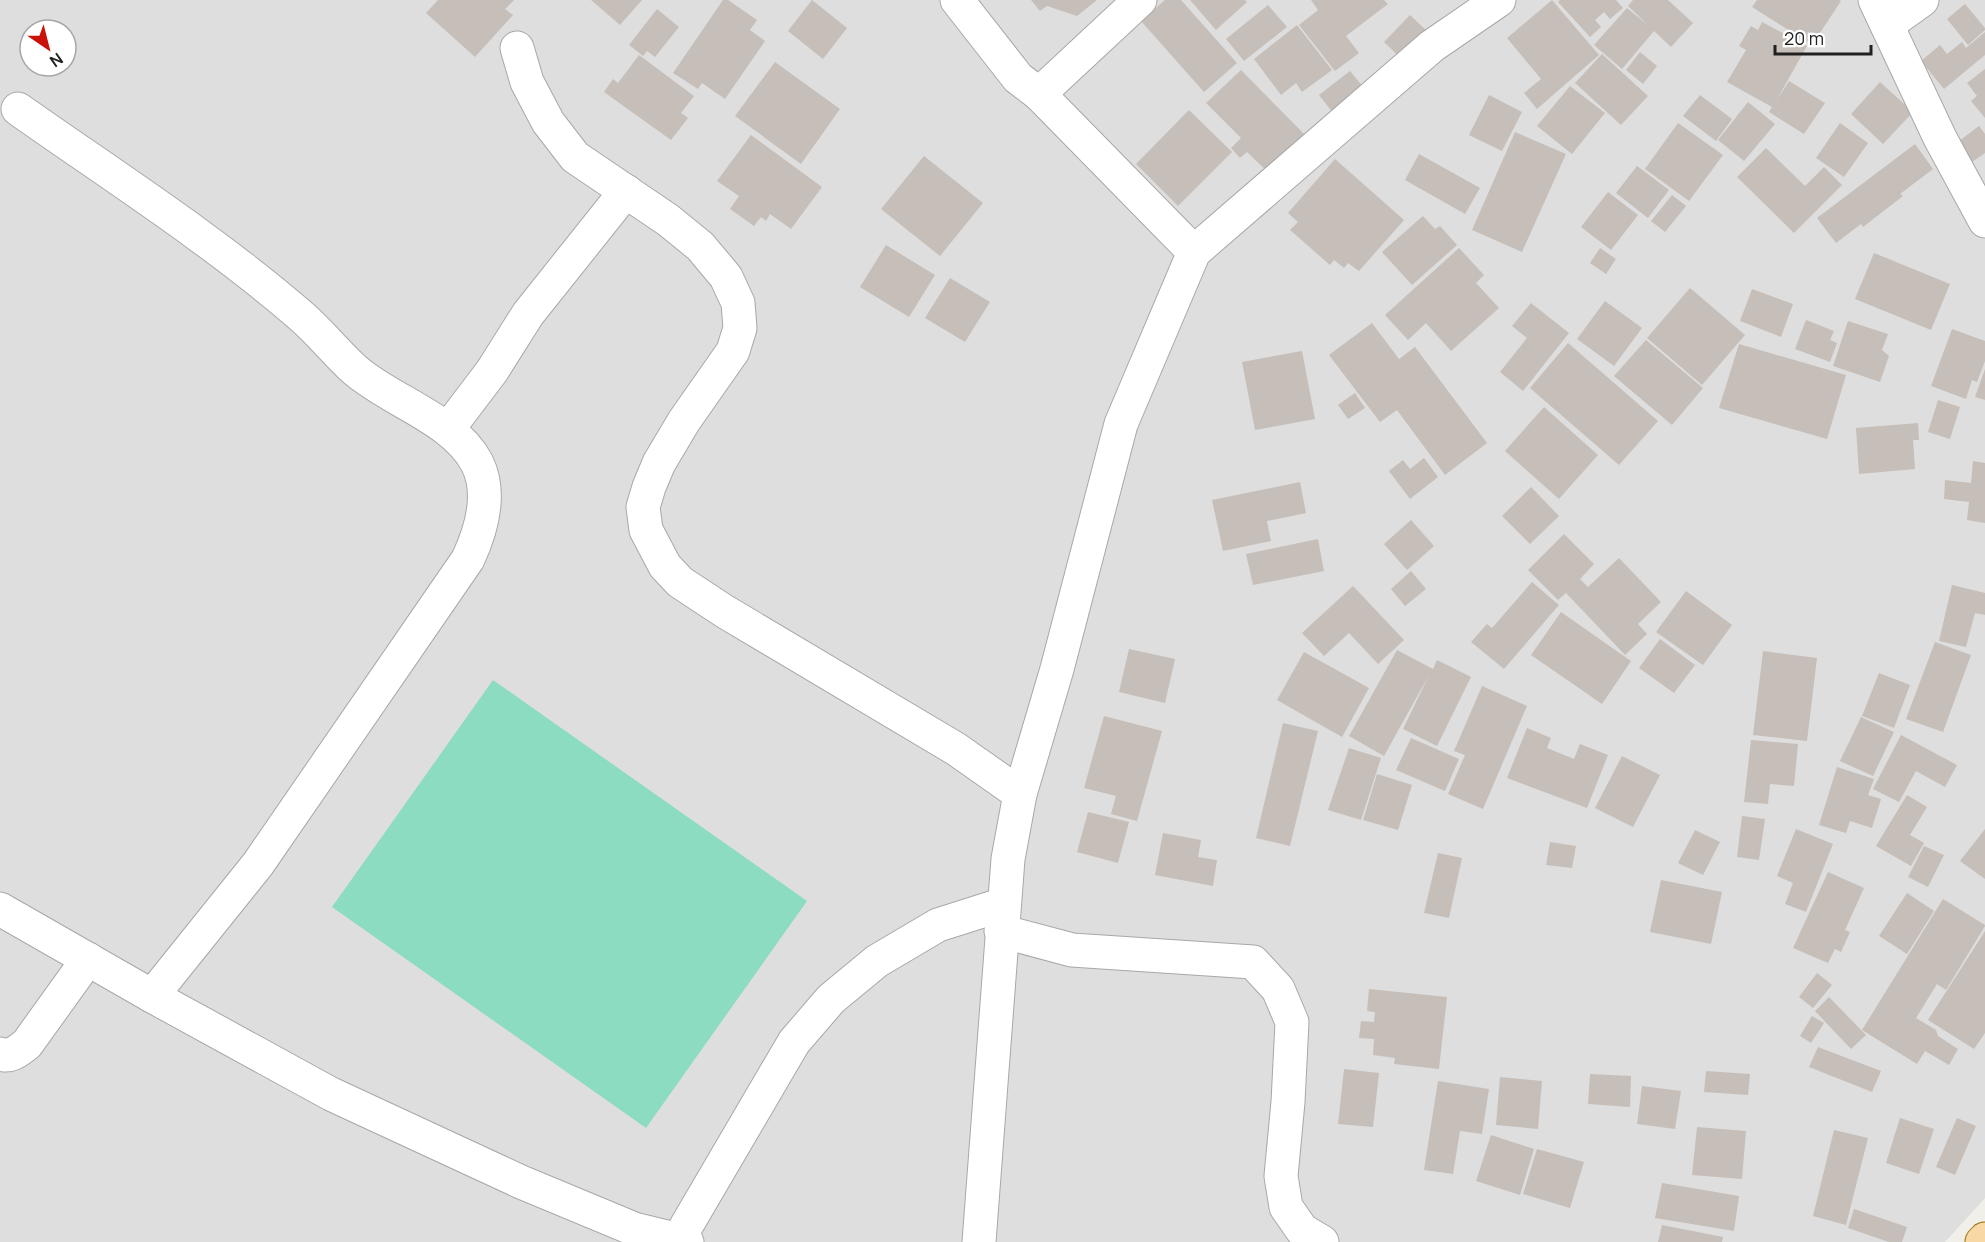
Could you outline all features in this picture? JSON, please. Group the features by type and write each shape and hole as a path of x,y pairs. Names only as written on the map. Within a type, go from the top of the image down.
{"street":[{"path":"957,0 1018,78 1039,94 1194,252"},
{"path":"1039,94 1140,0"},
{"path":"979,1242 1008,859 1020,794 1057,669 1121,424 1194,252 1432,46 1499,0"},
{"path":"1923,0 1881,13 1940,138 1985,221"},
{"path":"517,48 527,82 548,122 575,157 626,191 700,246 726,277 738,303 740,328 734,351 684,421 659,463 643,507 646,530 665,566 680,582 724,611 956,749 1020,794"},
{"path":"18,109 205,240 301,316 356,371 400,401 448,429 466,447 477,465 484,489 478,538 468,559 258,864 152,996"},
{"path":"448,429 492,371 528,314 626,191"},
{"path":"0,909 331,1094 632,1236 682,1241 794,1042 831,999 877,961 938,925 1002,917 1072,950 1253,962 1278,989 1292,1022 1281,1176 1286,1208 1302,1230 1322,1242"},
{"path":"0,1054 5,1056 17,1052 27,1044 88,959"}],"shaded area":[{"path":"0,0 1985,0 1985,1198 1945,1242 0,1242"}],"green space":[{"path":"493,680 807,901 646,1128 332,907"}],"building":[{"path":"438,0 514,0 505,9 513,15 475,57 426,13"},
{"path":"591,0 642,0 620,25"},
{"path":"723,0 728,0 757,20 750,30 765,41 725,99 702,83 698,89 673,73"},
{"path":"812,0 847,28 823,59 788,31"},
{"path":"1031,0 1097,0 1077,16 1047,6 1040,11"},
{"path":"1165,0 1181,0 1237,63 1204,92 1141,21"},
{"path":"1190,0 1245,0 1247,2 1216,30"},
{"path":"1311,0 1384,0 1388,4 1346,36 1359,53 1335,71 1299,25 1318,10"},
{"path":"1552,0 1599,55 1537,109 1524,93 1541,79 1507,38"},
{"path":"1560,0 1616,0 1623,8 1610,19 1604,12 1595,20 1601,27 1590,37 1558,2"},
{"path":"1633,0 1668,0 1693,23 1671,47 1654,31 1622,69 1594,45 1627,8 1649,26 1628,6"},
{"path":"1757,0 1841,1 1812,45 1752,7"},
{"path":"1965,4 1985,28 1968,45 1947,19"},
{"path":"1268,5 1287,27 1244,61 1226,39"},
{"path":"657,9 679,27 655,57 647,51 643,56 629,45"},
{"path":"1410,15 1431,35 1405,62 1384,42"},
{"path":"1762,22 1807,46 1776,101 1789,81 1825,103 1804,134 1769,112 1772,107 1727,82 1746,50 1739,46 1751,26 1758,30"},
{"path":"1297,25 1332,70 1302,92 1296,83 1281,95 1254,59"},
{"path":"1985,32 1985,55 1944,89 1921,61 1940,45 1947,54 1962,42 1966,48"},
{"path":"1640,52 1657,66 1643,84 1626,70"},
{"path":"1602,54 1648,96 1621,125 1575,83"},
{"path":"639,55 694,96 681,113 688,118 671,140 604,92 613,79 618,83"},
{"path":"775,62 840,109 801,164 735,116"},
{"path":"1985,69 1985,118 1971,101 1977,96 1967,83"},
{"path":"1241,70 1309,139 1272,176 1247,152 1240,158 1231,148 1241,138 1206,103"},
{"path":"1350,71 1369,94 1337,118 1319,95"},
{"path":"1880,82 1913,112 1883,144 1851,114"},
{"path":"1570,86 1605,113 1572,154 1537,126"},
{"path":"1489,95 1522,112 1502,151 1469,135"},
{"path":"1700,95 1732,119 1716,141 1683,116"},
{"path":"1748,102 1775,124 1744,161 1718,140"},
{"path":"1189,110 1232,152 1178,206 1136,164"},
{"path":"1678,123 1723,155 1689,201 1645,169"},
{"path":"1840,123 1868,143 1844,177 1816,158"},
{"path":"1979,126 1985,134 1985,153 1969,164 1955,144"},
{"path":"1515,132 1566,154 1522,252 1472,230"},
{"path":"751,135 822,187 791,229 770,214 766,221 761,217 754,226 730,209 739,196 717,181"},
{"path":"1915,144 1933,169 1900,194 1903,196 1863,227 1861,224 1836,243 1817,218"},
{"path":"1766,148 1805,186 1824,167 1842,185 1794,233 1737,177"},
{"path":"1419,154 1480,188 1465,214 1405,180"},
{"path":"924,156 983,203 940,256 881,209"},
{"path":"1335,159 1404,220 1359,271 1348,263 1344,268 1334,260 1330,265 1290,230 1298,222 1288,213"},
{"path":"1637,166 1669,190 1648,218 1616,193"},
{"path":"1608,192 1638,215 1611,250 1581,227"},
{"path":"1672,195 1686,206 1665,232 1651,221"},
{"path":"1423,216 1435,229 1440,226 1457,245 1412,285 1382,252"},
{"path":"886,245 935,275 909,317 860,287"},
{"path":"1459,248 1484,275 1476,283 1499,308 1451,351 1426,323 1408,340 1385,315"},
{"path":"1600,248 1616,259 1606,274 1590,263"},
{"path":"1874,253 1950,284 1931,330 1855,299"},
{"path":"950,278 990,302 965,342 925,318"},
{"path":"1690,288 1745,335 1702,385 1647,338"},
{"path":"1752,289 1793,304 1781,337 1740,321"},
{"path":"1605,301 1642,328 1614,366 1577,339"},
{"path":"1531,303 1569,333 1523,391 1500,372 1527,338 1512,326"},
{"path":"1806,320 1834,331 1830,340 1837,343 1830,362 1795,349"},
{"path":"1848,321 1888,334 1882,350 1889,356 1880,382 1833,366"},
{"path":"1372,323 1399,359 1415,347 1487,443 1445,475 1397,410 1380,422 1329,355"},
{"path":"1952,329 1985,341 1985,361 1977,382 1972,380 1966,399 1931,386"},
{"path":"1646,340 1703,388 1672,425 1614,376"},
{"path":"1568,343 1658,421 1619,465 1530,388"},
{"path":"1739,344 1846,375 1827,439 1719,408"},
{"path":"1302,351 1315,419 1255,430 1242,362"},
{"path":"1985,369 1985,400 1975,397"},
{"path":"1355,393 1365,408 1348,419 1338,405"},
{"path":"1938,400 1960,407 1950,439 1928,432"},
{"path":"1544,407 1598,455 1559,499 1505,451"},
{"path":"1918,423 1919,440 1913,440 1915,469 1859,474 1856,428"},
{"path":"1424,458 1438,477 1410,499 1389,471 1403,460 1410,469"},
{"path":"1973,461 1985,463 1985,523 1967,520 1969,502 1944,499 1945,480 1971,483"},
{"path":"1300,482 1306,513 1267,521 1271,541 1223,551 1212,500"},
{"path":"1531,487 1559,516 1530,544 1502,516"},
{"path":"1411,520 1434,546 1407,570 1384,544"},
{"path":"1564,534 1594,564 1580,579 1588,587 1619,558 1661,602 1638,624 1647,634 1625,655 1566,593 1558,600 1528,570"},
{"path":"1318,539 1324,571 1253,585 1246,554"},
{"path":"1411,571 1426,589 1405,606 1391,589"},
{"path":"1532,582 1559,605 1504,669 1471,642 1487,624 1492,628"},
{"path":"1952,585 1985,593 1985,615 1975,613 1966,647 1939,641"},
{"path":"1353,586 1404,640 1378,664 1349,633 1324,656 1302,633"},
{"path":"1686,591 1732,625 1703,665 1656,632"},
{"path":"1561,612 1631,661 1602,704 1531,655"},
{"path":"1660,639 1695,665 1674,693 1639,668"},
{"path":"1935,642 1971,655 1943,732 1906,719"},
{"path":"1129,649 1175,659 1165,703 1119,692"},
{"path":"1397,650 1433,669 1437,660 1471,677 1437,746 1403,729 1429,675 1384,756 1349,736"},
{"path":"1763,651 1817,658 1807,741 1753,735"},
{"path":"1304,652 1369,688 1342,737 1277,700"},
{"path":"1879,673 1910,685 1894,728 1862,716"},
{"path":"1482,686 1527,706 1483,809 1448,794 1465,755 1454,751"},
{"path":"1104,716 1162,731 1137,821 1111,814 1116,796 1084,788"},
{"path":"1861,717 1894,732 1873,776 1840,761"},
{"path":"1283,723 1318,731 1290,846 1256,838"},
{"path":"1527,728 1551,738 1547,748 1574,759 1580,744 1608,755 1587,808 1507,778"},
{"path":"1901,735 1957,765 1945,787 1916,771 1899,802 1873,789"},
{"path":"1411,738 1459,759 1445,791 1396,770"},
{"path":"1751,740 1798,744 1794,786 1770,784 1768,804 1744,802"},
{"path":"1349,748 1381,758 1361,820 1328,810"},
{"path":"1622,756 1660,775 1633,827 1595,808"},
{"path":"1837,767 1874,779 1868,795 1881,799 1872,828 1850,821 1846,833 1819,825"},
{"path":"1377,774 1412,785 1398,830 1363,820"},
{"path":"1907,795 1927,807 1910,835 1924,843 1911,866 1876,846"},
{"path":"1088,812 1129,822 1118,863 1077,852"},
{"path":"1742,816 1765,819 1759,860 1737,857"},
{"path":"1796,829 1833,844 1806,912 1785,904 1793,883 1777,876"},
{"path":"1985,829 1985,879 1960,861"},
{"path":"1695,830 1720,842 1703,875 1678,863"},
{"path":"1163,833 1201,840 1198,857 1217,860 1213,886 1155,875"},
{"path":"1550,842 1576,846 1572,868 1546,865"},
{"path":"1924,846 1944,855 1928,887 1908,877"},
{"path":"1438,853 1462,858 1449,918 1424,913"},
{"path":"1828,872 1864,888 1845,930 1850,932 1841,952 1835,949 1828,963 1793,948"},
{"path":"1661,880 1722,892 1711,944 1650,932"},
{"path":"1907,893 1934,911 1907,954 1879,936"},
{"path":"1943,899 1985,926 1946,990 1937,984 1916,1018 1936,1030 1938,1036 1958,1049 1949,1065 1925,1051 1917,1064 1862,1030"},
{"path":"1985,931 1985,1033 1974,1049 1928,1020"},
{"path":"1817,973 1832,985 1813,1008 1799,997"},
{"path":"1369,989 1447,997 1439,1069 1394,1064 1395,1058 1373,1055 1374,1039 1359,1038 1361,1021 1374,1022 1375,1012 1367,1011"},
{"path":"1829,997 1866,1035 1851,1049 1815,1011"},
{"path":"1812,1016 1824,1023 1811,1043 1800,1036"},
{"path":"1818,1047 1881,1071 1872,1092 1809,1067"},
{"path":"1344,1069 1379,1073 1373,1127 1338,1124"},
{"path":"1706,1071 1750,1074 1748,1095 1704,1092"},
{"path":"1590,1074 1631,1076 1630,1107 1588,1104"},
{"path":"1500,1077 1542,1081 1538,1129 1496,1125"},
{"path":"1438,1081 1489,1089 1482,1134 1460,1131 1453,1174 1424,1170"},
{"path":"1642,1086 1681,1091 1675,1129 1637,1124"},
{"path":"1900,1118 1934,1129 1919,1174 1886,1163"},
{"path":"1957,1118 1976,1126 1955,1175 1936,1167"},
{"path":"1697,1127 1746,1131 1742,1179 1692,1175"},
{"path":"1834,1130 1868,1138 1846,1225 1813,1216"},
{"path":"1491,1135 1534,1149 1520,1195 1476,1181"},
{"path":"1537,1149 1584,1162 1570,1208 1523,1194"},
{"path":"1662,1183 1739,1196 1734,1231 1655,1218"},
{"path":"1854,1209 1907,1227 1902,1242 1889,1242 1848,1228"},
{"path":"1662,1225 1723,1237 1722,1242 1658,1242"}]}
